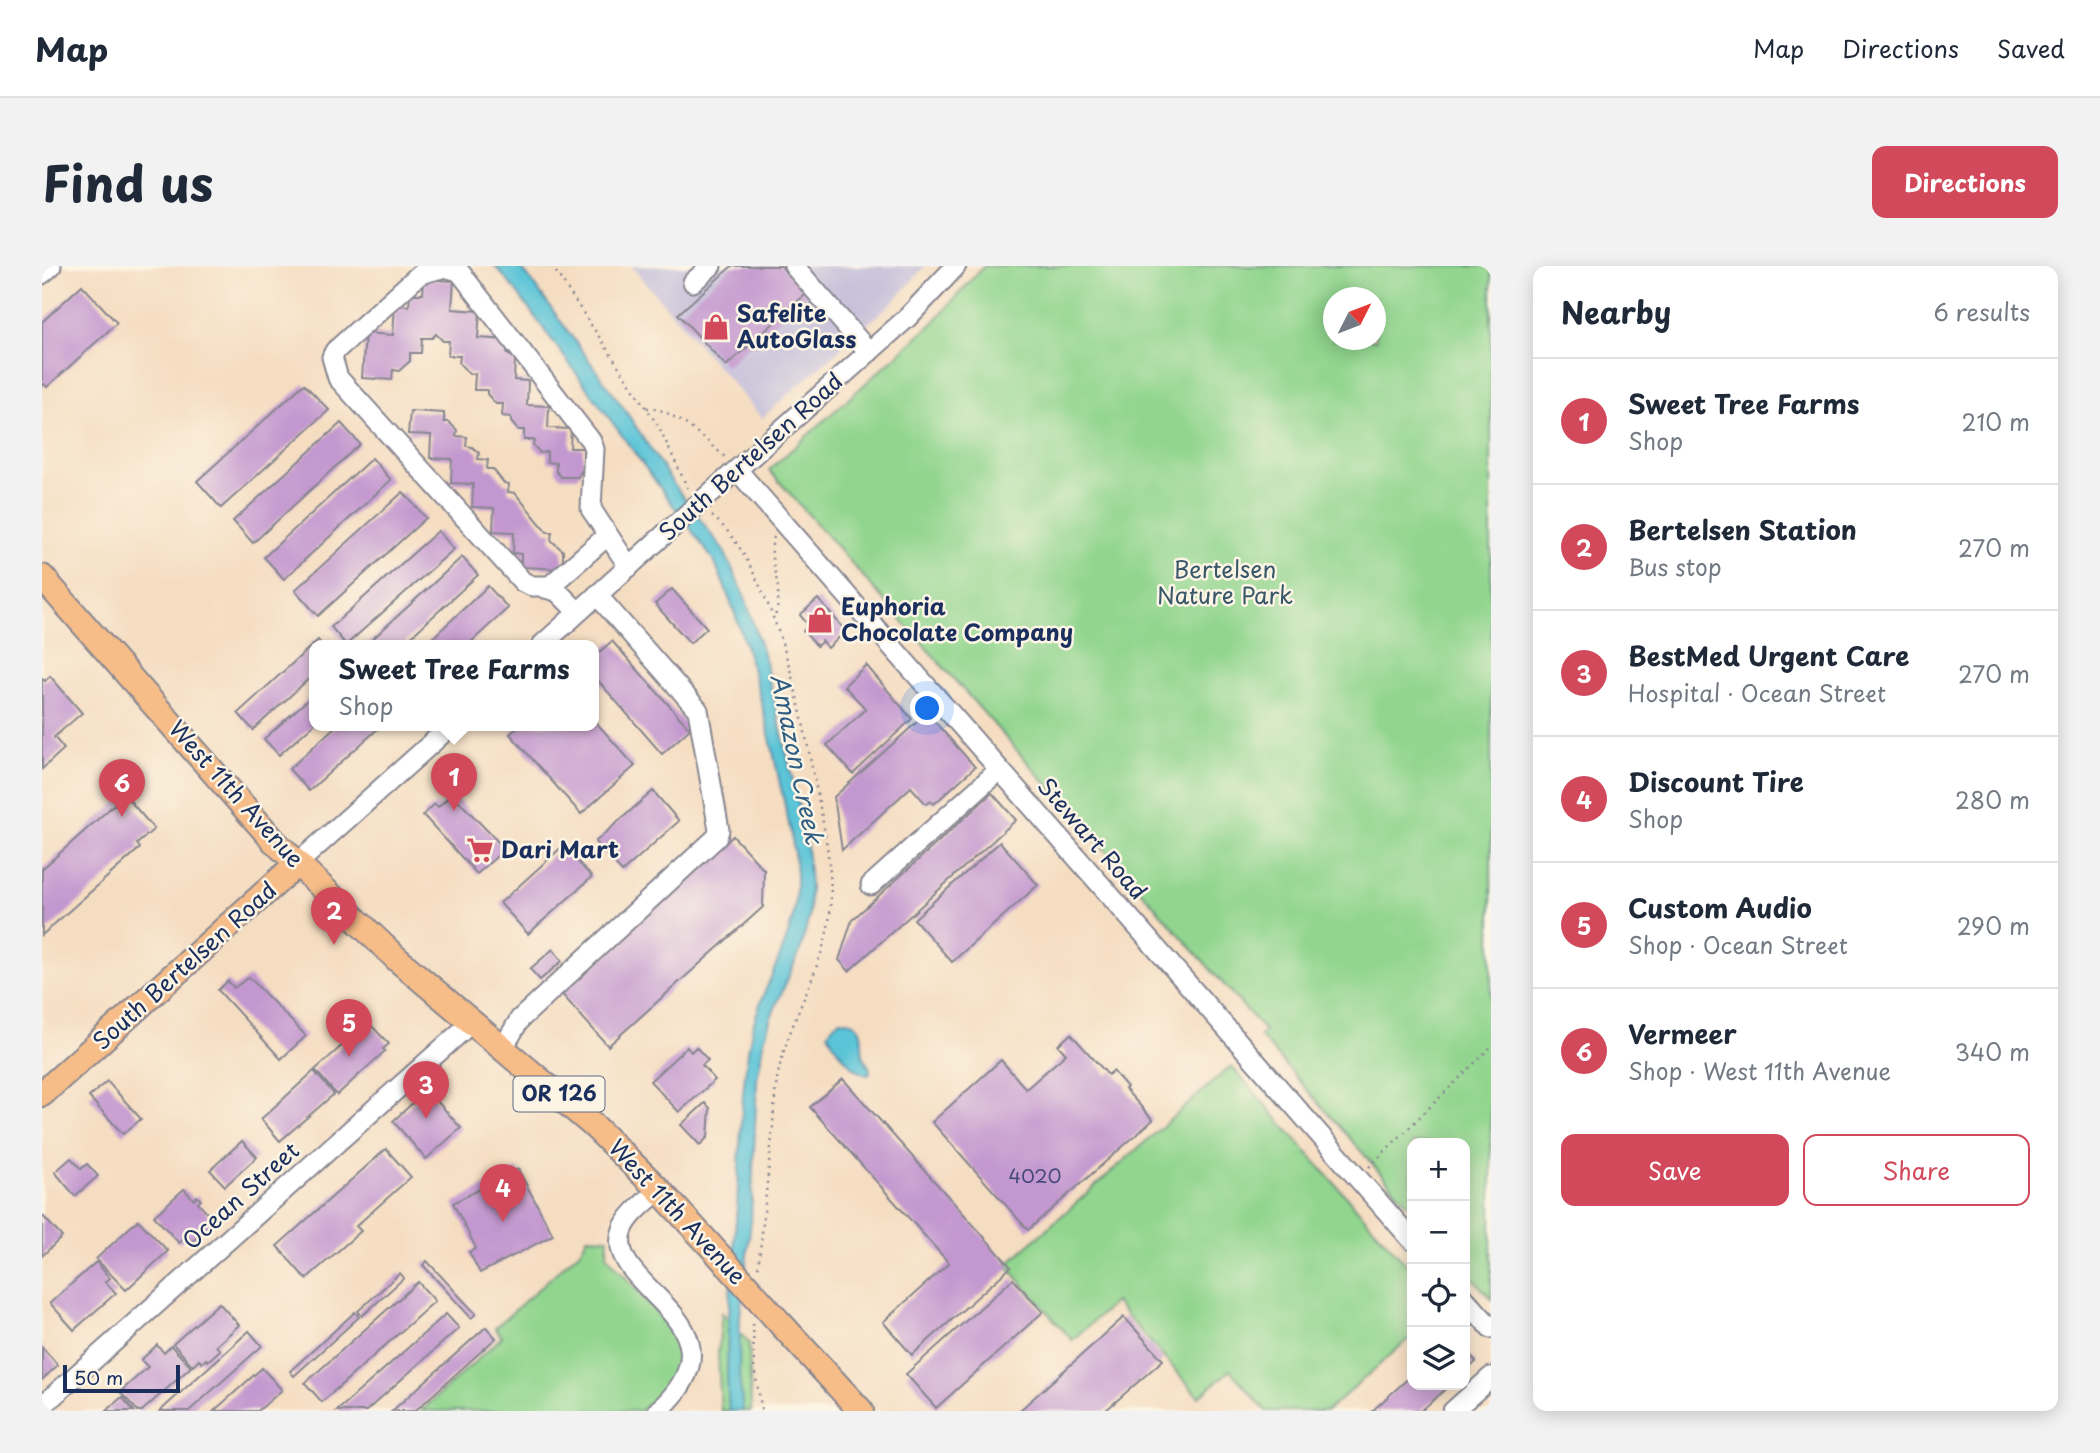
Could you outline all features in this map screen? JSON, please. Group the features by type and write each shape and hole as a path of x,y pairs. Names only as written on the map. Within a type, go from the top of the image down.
{"main road":[{"name":"West 11th Avenue","path":"42,577 274,841 375,939 593,1125 659,1189 860,1411"},
{"name":"South Bertelsen Road","path":"42,1094 298,863"}],"street":[{"path":"42,274 51,266"},
{"path":"693,282 711,266"},
{"path":"794,266 869,352"},
{"name":"South Bertelsen Road","path":"547,640 907,318 956,266"},
{"path":"578,612 553,587 523,582 338,378 332,357 335,351 420,274 445,267 453,268 463,275 591,441 594,449 590,506 629,567"},
{"name":"Stewart Road","path":"737,470 1407,1234"},
{"path":"553,587 608,535"},
{"path":"503,1048 520,1018 717,837 719,830 698,710 597,595"},
{"name":"South Bertelsen Road","path":"298,863 445,731"},
{"path":"871,885 999,770"},
{"name":"Ocean Street","path":"42,1406 472,1022"},
{"path":"658,1411 681,1387 688,1369 690,1346 677,1320 631,1267 621,1244 622,1230 630,1218 659,1189"},
{"path":"1470,1305 1491,1328"},
{"path":"1453,1411 1491,1377"}],"path":[{"path":"552,266 647,408 669,446 691,494"},
{"path":"647,408 667,413 723,455 737,470"},
{"path":"706,512 724,527 738,546 775,615 791,669 827,841 830,891 825,942 796,1013 778,1075 761,1246"},
{"path":"775,615 779,599 770,546 774,536 785,525"},
{"path":"1357,1179 1491,1047"},
{"path":"752,1333 754,1368 762,1411"}],"shaded area":[{"path":"631,266 925,266 897,298 762,418"}],"green space":[{"name":"Bertelsen Nature Park","path":"984,266 1491,266 1491,1299 1470,1275 1470,1138 1407,1138 1407,1203 1260,1036 1265,1031 769,470 933,323"},
{"path":"1231,1066 1407,1265 1407,1340 1327,1411 1266,1411 1230,1370 1199,1397 1115,1302 1072,1340 1006,1265"},
{"path":"587,1237 608,1238 607,1256 677,1336 681,1356 678,1371 667,1387 640,1411 421,1411 502,1337 495,1328 581,1250"},
{"path":"722,1313 749,1343 751,1411 721,1411 718,1354"}],"water":[{"path":"495,266 518,266 527,275 625,410 672,482 724,551 745,597 764,657 806,836 810,886 809,917 801,948 771,1017 757,1079 751,1221 740,1317 739,1375 743,1411 729,1411 727,1359 743,1095 756,1014 787,937 795,905 795,859 787,814 753,671 736,616 714,561"},
{"path":"840,1020 850,1022 860,1029 864,1058 870,1069 869,1075 851,1065 831,1039 828,1033"}],"building":[{"path":"732,266 781,266 806,294 726,366 678,314"},
{"path":"424,279 454,281 452,309 480,311 478,338 508,340 507,354 515,358 514,380 528,381 527,405 549,406 548,428 571,429 570,448 583,448 583,468 578,477 561,477 556,471 556,463 547,462 547,452 540,453 533,445 534,440 524,440 524,430 518,430 511,422 511,417 502,416 503,404 496,404 487,394 487,390 474,390 475,374 469,374 459,363 460,356 448,356 449,341 443,341 436,334 432,338 422,338 421,353 410,353 410,361 399,371 393,370 392,380 362,378 365,333 393,335 395,305 409,306 410,294 423,294"},
{"path":"82,285 117,323 47,387 44,384 42,386 42,322"},
{"path":"304,384 329,410 221,508 197,481"},
{"path":"410,411 444,413 444,422 449,422 457,430 456,436 467,437 466,446 479,453 478,459 488,460 487,469 493,469 504,483 509,484 508,492 515,493 547,532 552,532 551,540 563,551 563,569 521,567 521,554 513,553 514,532 493,531 494,508 472,507 473,484 451,483 452,459 430,458 431,435 408,434"},
{"path":"341,423 360,444 253,543 233,521"},
{"path":"372,458 391,480 284,579 264,557"},
{"path":"403,492 426,518 318,616 295,590"},
{"path":"438,531 454,549 352,640 342,640 331,627"},
{"path":"462,557 478,575 407,640 371,640"},
{"path":"488,586 508,608 473,640 430,640"},
{"path":"672,589 707,628 690,643 655,604"},
{"name":"Euphoria Chocolate Company","path":"818,599 846,631 828,648 822,641 817,646 803,631 809,626 800,615"},
{"path":"612,641 690,729 662,754 599,682 599,653"},
{"path":"309,648 309,679 253,730 238,713"},
{"path":"866,665 912,719 853,774 827,745 866,709 844,686"},
{"path":"50,676 82,713 54,737 64,749 42,769 42,678 45,681"},
{"path":"309,698 309,728 279,755 264,739"},
{"path":"927,713 975,767 934,804 931,801 926,804 911,787 842,850 834,797"},
{"path":"599,726 635,766 581,814 510,734 513,731 599,731"},
{"path":"330,731 375,731 309,791 289,769"},
{"path":"653,791 679,821 622,872 595,842"},
{"path":"992,793 1016,820 849,971 839,960 852,920"},
{"path":"452,794 505,849 477,874 423,815 435,804 438,807"},
{"path":"125,795 154,829 137,844 140,848 42,935 42,869"},
{"path":"733,836 764,870 763,907 608,1046 560,992"},
{"path":"1000,842 1038,885 952,962 914,919"},
{"path":"563,846 592,877 528,934 500,903"},
{"path":"553,949 562,961 540,980 530,969"},
{"path":"249,977 306,1036 281,1059 218,990 228,981 234,988"},
{"path":"368,1022 389,1044 383,1049 385,1051 337,1095 315,1070"},
{"path":"1071,1034 1108,1075 1113,1071 1153,1120 1028,1230 932,1122 1001,1060 1026,1089 1066,1054 1058,1045"},
{"path":"687,1047 691,1052 696,1047 708,1060 702,1065 715,1080 679,1112 650,1081"},
{"path":"314,1071 334,1094 280,1141 261,1119"},
{"path":"843,1079 1011,1267 912,1355 883,1322 949,1263 810,1107"},
{"path":"107,1081 141,1119 123,1134 89,1097"},
{"path":"427,1090 461,1128 426,1159 393,1121"},
{"path":"705,1103 710,1108 708,1137 700,1145 681,1125"},
{"path":"242,1141 257,1157 225,1186 210,1170"},
{"path":"386,1149 411,1177 356,1226 361,1231 306,1279 277,1246"},
{"path":"71,1158 81,1169 87,1164 98,1176 75,1196 55,1172"},
{"path":"518,1169 553,1235 480,1273 469,1252 476,1248 453,1203"},
{"path":"184,1189 194,1200 197,1196 201,1200 198,1203 214,1221 192,1242 187,1236 179,1243 154,1216"},
{"path":"42,1215 62,1237 42,1256"},
{"path":"138,1220 168,1251 126,1290 96,1259"},
{"path":"427,1261 476,1314 471,1318 423,1265"},
{"path":"96,1262 110,1278 105,1282 116,1293 74,1330 50,1303"},
{"path":"400,1273 404,1278 362,1316 358,1311"},
{"path":"1013,1279 1043,1312 936,1408 906,1374"},
{"path":"418,1282 435,1301 322,1402 305,1383"},
{"path":"219,1303 239,1325 216,1346 220,1350 208,1361 206,1359 202,1363 199,1360 193,1366 173,1344"},
{"path":"355,1312 359,1317 294,1376 290,1371"},
{"path":"446,1314 459,1328 366,1411 337,1411"},
{"path":"1124,1317 1163,1360 1105,1411 1019,1411"},
{"path":"486,1327 496,1338 415,1411 392,1411"},
{"path":"249,1331 262,1346 189,1411 160,1411"},
{"path":"157,1345 164,1353 171,1346 191,1367 142,1411 138,1411 120,1392 148,1367 141,1360"},
{"path":"42,1347 58,1365 42,1380"},
{"path":"1470,1355 1476,1362 1470,1367"},
{"path":"262,1368 282,1390 258,1411 214,1411"},
{"path":"1407,1380 1407,1390 1444,1390 1421,1411 1372,1411"},
{"path":"122,1397 134,1411 106,1411"}],"place":[{"name":"Safelite AutoGlass","path":"716,327"},
{"name":"Euphoria Chocolate Company","path":"820,620"},
{"name":"Sweet Tree Farms","path":"454,811"},
{"name":"Vermeer","path":"122,817"},
{"name":"Dari Mart","path":"480,850"},
{"name":"Bertelsen Station","path":"334,945"},
{"name":"Custom Audio","path":"349,1057"},
{"name":"BestMed Urgent Care","path":"426,1119"},
{"name":"Discount Tire","path":"503,1222"}],"water label":[{"name":"Amazon Creek","path":"796,759"}]}
